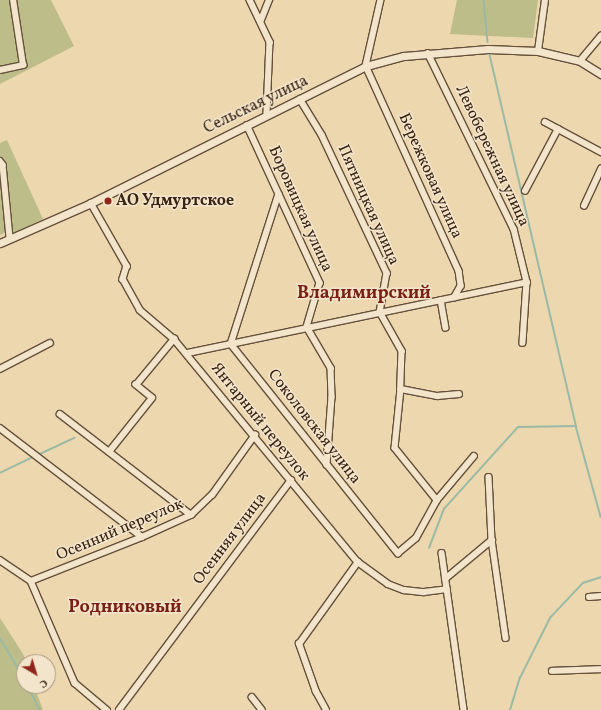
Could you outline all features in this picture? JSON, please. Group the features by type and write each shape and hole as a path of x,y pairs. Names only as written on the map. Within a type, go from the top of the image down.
{"street":[{"path":"0,70 23,65 13,0"},
{"path":"250,0 267,34 270,49 267,115"},
{"path":"261,20 269,0"},
{"path":"366,66 381,0"},
{"path":"538,51 545,0"},
{"path":"580,61 601,36"},
{"name":"Сельская улица","path":"0,243 91,203 366,66 404,56 488,49 538,51 580,61 601,74"},
{"name":"Левобережная улица","path":"428,53 514,229 528,282 523,343"},
{"name":"Бережковая улица","path":"366,66 459,271 461,286 455,297"},
{"name":"Пятницкая улица","path":"300,99 322,135 387,273 380,312"},
{"path":"545,122 601,152"},
{"name":"Боровицкая улица","path":"247,125 320,283 307,327"},
{"path":"525,191 558,129"},
{"path":"0,161 3,165 10,238"},
{"path":"584,206 601,169"},
{"path":"231,344 279,194"},
{"name":"Янтарный переулок","path":"91,203 127,266 123,279 140,310 188,353 358,562 388,584 404,590 424,592 447,589"},
{"path":"188,353 528,282"},
{"path":"441,300 446,328"},
{"path":"380,312 402,351 401,389 395,448 437,500"},
{"path":"307,327 331,368 332,397 328,465"},
{"path":"109,452 152,398 136,385 174,339"},
{"path":"0,369 50,343"},
{"name":"Соколовская улица","path":"231,344 398,553 416,538 437,500 474,456"},
{"path":"401,389 437,396 459,394"},
{"path":"60,414 191,515"},
{"path":"0,428 142,538"},
{"name":"Осенний переулок","path":"31,581 142,538 191,515 212,496 254,435"},
{"path":"489,477 492,540 506,638"},
{"name":"Осенняя улица","path":"119,710 291,480"},
{"path":"446,579 492,540"},
{"path":"442,553 464,710"},
{"path":"0,560 31,581 74,683 107,710"},
{"path":"326,710 316,692 300,644 358,562"},
{"path":"589,597 601,596"},
{"path":"552,671 601,669"},
{"path":"252,697 262,710"}],"green space":[{"path":"0,0 51,0 74,46 0,84"},
{"path":"457,0 538,0 533,38 450,34"},
{"path":"7,140 43,219 12,234 11,230 0,235 0,143"},
{"path":"0,618 23,654 16,654 16,694 37,694 43,710 0,710"}],"waterway":[{"path":"484,0 488,42"},
{"path":"490,55 576,426 601,517"},
{"path":"429,548 444,509 518,427 576,426"},
{"path":"40,454 74,438"},
{"path":"0,473 33,457"},
{"path":"510,710 520,678 550,618 583,583 601,577"},
{"path":"0,638 16,665"},
{"path":"32,694 40,710"}],"place":[{"name":"АО Удмуртское","path":"108,201"}],"district":[{"name":"Владимирский","path":"364,294"},
{"name":"Родниковый","path":"125,608"}]}
